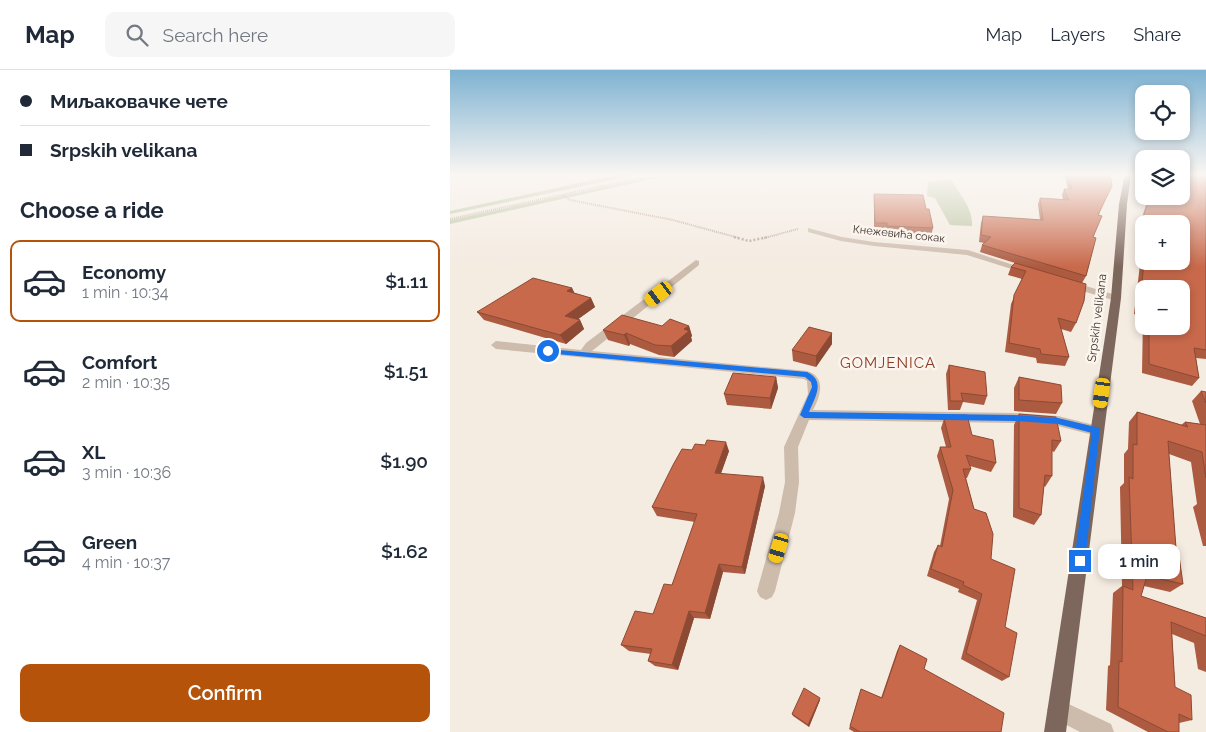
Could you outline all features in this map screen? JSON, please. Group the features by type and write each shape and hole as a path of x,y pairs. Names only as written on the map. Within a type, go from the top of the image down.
{"main road":[{"name":"Srpskih velikana","path":"1055,732 1116,298 1123,205"}],"street":[{"name":"Кнежевића сокак","path":"811,230 874,244 968,253 1039,275"},
{"path":"584,354 590,345 696,263"},
{"path":"1056,280 1116,298"},
{"path":"496,345 807,375 814,381 816,387 791,447 792,482 787,514 766,590"},
{"path":"804,415 1015,418 1058,421 1097,431"},
{"path":"1058,710 1103,732"}],"path":[{"path":"450,219 516,205"},
{"path":"595,205 673,220 749,241 762,240 794,229 811,230"}],"green space":[{"path":"478,205 493,205 450,214 450,211"},
{"path":"521,205 536,205 450,224 450,220"},
{"path":"939,205 967,205 972,219 972,226 950,225"}],"building":[{"path":"874,205 925,205 926,209 929,209 933,228 887,226 887,223 875,223"},
{"path":"1041,205 1103,205 1098,215 1102,216 1093,237 1096,238 1086,276 982,245 991,237 981,235 983,216 1043,220"},
{"path":"1147,205 1206,205 1206,350 1194,348 1199,378 1149,364 1149,335 1190,335 1190,280 1142,280 1143,270 1190,270 1190,215 1144,215"},
{"path":"1015,263 1086,284 1084,301 1076,323 1058,318 1069,357 1041,354 1040,349 1009,343 1014,295 1026,271 1011,267"},
{"path":"533,278 572,288 567,291 591,298 565,316 580,320 560,335 477,312"},
{"path":"622,315 662,326 670,319 689,326 684,329 689,331 671,346 655,345 626,333 624,335 603,330"},
{"path":"809,327 832,333 816,356 792,350"},
{"path":"949,365 985,372 987,396 961,393 963,401 950,401"},
{"path":"733,373 776,377 770,398 724,394"},
{"path":"1019,377 1061,385 1062,403 1019,400"},
{"path":"1201,391 1206,392 1206,403"},
{"path":"1137,412 1188,427 1185,422 1206,425 1206,478 1202,452 1168,441 1176,548 1178,549 1183,584 1147,576 1141,596 1206,618 1206,636 1171,622 1175,687 1191,695 1192,720 1179,714 1179,732 1168,732 1118,707 1119,661 1122,662 1123,586 1133,590 1129,477 1133,479 1133,444 1137,445"},
{"path":"1019,414 1056,417 1061,441 1052,440 1052,476 1045,475 1041,515 1019,508"},
{"path":"951,415 967,415 972,435 993,440 996,463 966,455 971,469 963,469 974,509 986,513 993,534 991,559 1015,569 1005,627 1017,633 1009,677 966,653 982,594 963,585 964,582 931,569 938,545 942,547 953,490 940,447 951,447 944,419 951,419"},
{"path":"707,440 726,442 715,473 763,477 742,567 719,564 705,613 689,611 672,665 648,661 652,649 621,645 635,611 653,614 664,584 672,585 697,514 652,507 682,449 692,450 695,444 705,445"},
{"path":"900,645 927,659 924,669 1004,713 1001,732 860,732 850,726 861,689 882,698"},
{"path":"804,688 820,698 808,725 792,714"}],"district":[{"name":"GOMJENICA","path":"888,363"}],"route":[{"path":"548,351 807,375 811,377 816,387 804,415 852,418 1015,418 1058,421 1097,431 1080,561"}]}
